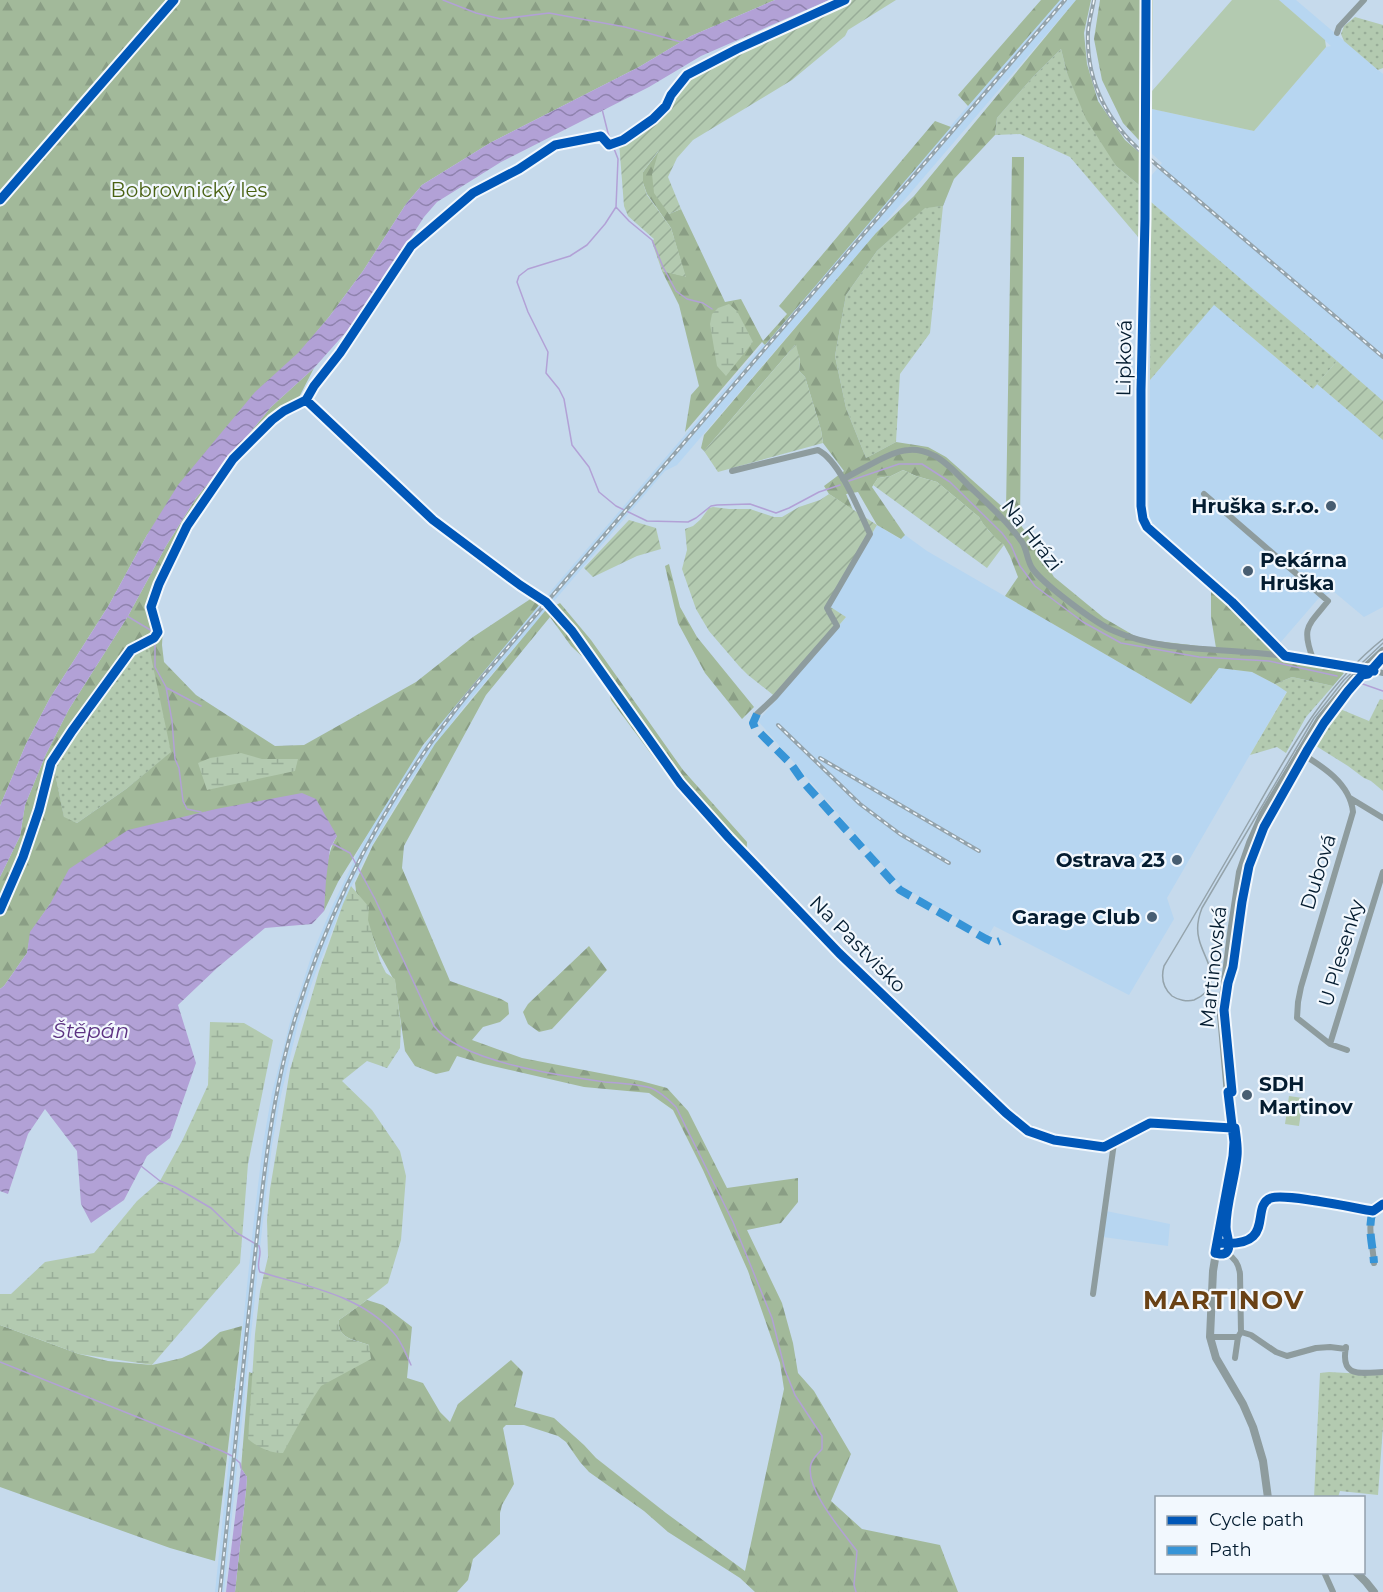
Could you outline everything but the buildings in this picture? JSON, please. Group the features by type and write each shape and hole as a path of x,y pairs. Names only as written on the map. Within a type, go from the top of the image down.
{"street":[{"name":"Lipková","path":"1146,0 1145,219 1141,390 1143,519 1147,527 1232,602 1285,656"},
{"path":"1337,33 1339,27 1365,0"},
{"name":"Na Pastvisko","path":"306,400 433,520 546,602 572,631 680,783 729,838 839,953 955,1066 1028,1131 1054,1140 1104,1147 1150,1123 1232,1128"},
{"path":"732,471 818,450 825,454 843,478 870,534 827,608 837,626 775,697 757,714"},
{"name":"Na Hrázi","path":"843,478 899,451 925,452 935,456 962,478 1011,527 1024,546 1031,567 1039,576 1075,606 1114,631 1141,640 1172,646 1285,656 1383,673"},
{"path":"1204,494 1328,601 1312,621 1306,634 1312,660"},
{"name":"Martinovská","path":"1268,1496 1263,1461 1253,1427 1243,1404 1216,1358 1210,1337 1215,1253 1233,1156 1221,1015 1238,884 1245,855 1258,825 1299,752 1333,701 1362,669 1383,651"},
{"path":"1299,752 1336,778 1350,798 1383,818"},
{"name":"Dubová","path":"1301,1022 1297,1018 1299,995 1352,818 1353,808 1350,798"},
{"name":"U Plesenky","path":"1330,1044 1383,872"},
{"name":"U Plesenky","path":"1301,1022 1330,1044 1347,1050"},
{"path":"1093,1294 1114,1143"},
{"path":"1217,1243 1246,1243 1259,1227 1264,1204 1268,1199 1274,1197 1373,1211"},
{"path":"1374,1263 1370,1219 1373,1211 1383,1204"},
{"path":"1226,1253 1228,1244"},
{"path":"1215,1253 1226,1253 1233,1257 1239,1265 1241,1299 1235,1358"},
{"path":"1210,1337 1251,1335 1276,1352 1287,1356 1316,1348 1346,1348 1344,1361 1352,1371 1383,1372"},
{"path":"1325,1574 1333,1592"},
{"path":"1358,1574 1374,1592"}],"shaded area":[{"path":"1059,0 1076,0 677,465 665,471 462,709 410,781 368,852 339,913 313,980 298,1024 281,1095 263,1220 224,1592 215,1592 254,1219 272,1093 290,1022 312,954 360,848 414,759 469,686"},
{"path":"1279,0 1296,0 1383,74 1383,401 1151,202 1151,176 1162,163 1151,153 1152,109 1254,131 1326,47 1331,46"},
{"path":"1214,304 1312,389 1317,384 1383,440 1383,607 1364,617 1333,591 1318,599 1280,643 1249,611 1149,523 1150,380"},
{"path":"877,525 900,539 905,535 927,551 1191,704 1219,668 1252,672 1287,691 1167,898 1174,919 1129,995 994,926 988,937 901,886 758,721 846,617 829,607"},
{"path":"1106,1211 1170,1224 1168,1246 1103,1237"}],"green space":[{"name":"Bobrovnický les","path":"0,0 775,0 691,36 639,67 490,143 422,185 406,204 363,271 329,317 147,535 109,605 50,698 26,744 0,806"},
{"path":"850,0 896,0 848,30 845,36 792,80 693,140 677,158 668,177 681,209 669,214 654,193 652,174 659,150 643,172 643,183 647,195 671,228 686,277 662,271 652,242 654,239 628,216 624,206 619,142 646,129 665,109 689,77"},
{"path":"1041,0 1060,0 968,106 958,95"},
{"path":"1076,0 1091,0 1084,33 1087,64 1098,101 1125,140 1140,153 1139,185 1116,166 1086,119 1067,73 1061,49 997,118 995,135 954,179 943,206 925,208 877,251 846,295 835,356 846,408 866,458 896,442 928,447 946,457 1006,510 1012,157 1024,157 1020,524 1054,577 1104,618 1140,639 1216,648 1211,617 1211,587 1266,632 1283,657 1338,668 1344,673 1333,686 1292,677 1275,684 1252,672 1219,668 1191,704 1005,596 1018,577 1004,545 997,540 979,517 937,482 903,470 891,476 878,478 872,487 905,535 901,539 877,525 858,492 846,494 853,510 829,494 824,486 844,471 823,443 805,377 799,371 800,360 795,345 704,451 701,448 704,435 876,233 914,196"},
{"path":"1100,0 1153,0 1151,153 1123,123 1102,80 1094,39"},
{"path":"1232,0 1279,0 1325,40 1326,47 1254,131 1152,109 1152,91"},
{"path":"1355,17 1383,25 1383,68 1378,70 1344,41 1341,34 1344,26"},
{"path":"1061,49 1067,73 1116,166 1139,185 1139,238 1070,157 1020,134 995,135 997,118"},
{"path":"935,121 951,127 765,345 762,342 685,432 691,395 699,386 679,305 662,271 685,276 671,228 647,194 643,183 643,172 661,148 669,214 681,209 725,302 741,299 763,341 787,314 779,306"},
{"path":"1151,202 1337,361 1313,389 1214,305 1150,380"},
{"path":"943,206 930,333 900,374 896,442 866,458 846,408 835,356 846,295 877,251 925,207"},
{"path":"729,304 737,311 753,342 726,376 717,366 710,324 712,314 718,308"},
{"path":"796,344 800,361 799,371 805,377 823,443 718,472 704,451"},
{"path":"1337,361 1383,401 1383,440 1317,384"},
{"path":"314,368 292,411 263,432 237,461 190,527 154,607 163,627 164,662 196,695 275,746 304,745 416,682 473,637 532,598 539,605 423,745 338,882 324,911 327,863 337,836 50,904 31,932 27,953 0,989 0,877 20,836 25,805 46,754 69,709 128,616 166,546 196,498 271,407","holes":["149,647 171,752 126,789 77,823 64,817 54,768 75,734 133,654"]},
{"path":"903,470 937,482 979,517 1004,545 987,568 873,485 878,478 891,476"},
{"path":"829,494 877,525 829,606 846,617 777,698 739,666 709,631 696,609 682,569 687,550 685,529 693,526 709,508 713,507 750,509 774,517 782,517"},
{"path":"629,520 656,528 661,549 637,556 593,577 584,568"},
{"path":"669,564 680,607 697,637 754,707 742,719 705,673 678,623 665,566"},
{"path":"560,603 591,640 683,770 747,842 746,862 675,786 611,700 606,679 571,646 550,617 486,695 404,846 402,868 450,981 508,1003 509,1014 500,1022 483,1027 472,1040 522,1058 667,1088 688,1111 727,1188 798,1178 798,1202 781,1223 747,1230 782,1303 793,1343 798,1373 814,1391 851,1454 831,1501 862,1529 940,1545 958,1592 755,1592 740,1578 668,1532 644,1511 589,1472 566,1442 558,1436 524,1425 506,1425 503,1428 514,1484 502,1505 500,1534 473,1559 468,1580 457,1592 235,1592 247,1477 241,1468 249,1372 263,1377 369,1345 344,1335 339,1326 339,1320 367,1300 383,1305 412,1327 407,1378 423,1383 440,1412 450,1422 458,1404 511,1360 523,1372 515,1407 554,1418 596,1458 745,1571 784,1389 780,1363 748,1271 703,1170 673,1110 649,1093 584,1087 457,1056 449,1071 436,1074 415,1066 405,1051 395,982 377,949 357,898 355,883 373,845 435,744 545,611"},
{"path":"150,647 172,752 126,789 77,823 64,818 54,768 75,734 133,653"},
{"path":"1292,677 1333,686 1306,717 1286,753 1277,747 1250,755 1287,692 1275,684"},
{"path":"1380,699 1383,700 1383,791 1316,746 1330,721 1340,709 1369,721"},
{"path":"241,753 262,759 298,759 295,771 207,790 198,763 210,758"},
{"path":"351,886 369,907 368,920 380,961 386,973 395,979 401,1026 400,1048 387,1068 367,1061 342,1081 372,1110 400,1151 406,1176 401,1240 388,1283 339,1320 339,1326 344,1335 369,1345 371,1359 321,1386 283,1453 279,1453 256,1445 248,1439 255,1334 260,1291 268,1257 267,1220 270,1189 290,1070 319,971"},
{"path":"589,946 607,970 552,1029 539,1032 528,1024 523,1012 528,1004"},
{"path":"210,1022 244,1023 273,1040 248,1164 240,1263 152,1365 79,1354 0,1325 0,1294 11,1294 45,1262 94,1253 137,1201 160,1181 208,1085"},
{"path":"1289,1096 1303,1098 1299,1126 1285,1124"},
{"path":"0,1325 79,1354 108,1361 152,1365 182,1358 201,1349 220,1332 242,1326 215,1561 170,1548 0,1487"},
{"path":"1320,1373 1383,1375 1383,1426 1378,1495 1340,1491 1338,1496 1314,1496"}],"water":[{"path":"775,0 829,0 701,56 649,87 501,162 437,202 424,217 381,284 347,331 314,368 271,407 196,498 166,546 128,616 69,709 46,754 25,805 20,836 0,877 0,806 26,744 50,698 109,605 147,535 178,485 255,392 298,353 329,317 363,271 406,204 422,185 490,143 639,67 691,36"},
{"name":"Štěpán","path":"302,793 316,799 337,836 330,848 324,911 312,924 265,928 217,968 178,1005 196,1063 170,1138 147,1156 124,1200 91,1223 81,1204 77,1151 45,1109 28,1134 8,1194 0,1191 0,989 27,953 30,932 50,904 69,869 128,830 216,809"},
{"path":"241,1468 247,1477 235,1592 226,1592"}],"waterway":[{"path":"443,0 476,13 501,19 549,13 625,27 681,42"},
{"path":"602,109 618,159 616,207 587,245 570,256 528,269 519,276 517,282 528,312 548,352 546,373 564,399 572,445 589,467 599,492 616,506 647,521 688,522 711,506 717,505 750,504 776,513 819,492 840,485"},
{"path":"616,207 652,240 676,291 687,299 703,303 712,309"},
{"path":"849,481 899,464 922,464 950,482 1002,533 1011,545 1020,566 1035,586 1083,622 1121,643 1199,657 1269,661 1337,676"},
{"path":"127,616 152,631"},
{"path":"155,643 155,667 166,687 183,801 187,809 201,812"},
{"path":"1360,683 1383,691"},
{"path":"167,688 201,706"},
{"path":"333,844 350,853 375,899 434,1026 447,1038 466,1049 513,1065 564,1076 651,1088 676,1107 733,1222 772,1318 785,1370 795,1395 822,1436 822,1449 811,1464 810,1474 813,1485 826,1509 857,1551 854,1585 856,1592"},
{"path":"141,1166 160,1181 211,1208 237,1233 259,1246 260,1272 314,1287 349,1300 380,1319 398,1339 411,1365"},
{"path":"0,1362 222,1451 240,1463 241,1468"}],"tram line":[{"path":"1383,639 1344,676 1296,741 1164,966 1164,982 1172,996 1177,999 1194,1000 1205,993 1210,986 1211,973 1198,931 1202,908 1314,718 1344,680 1383,643"}],"railway":[{"path":"220,1592 259,1216 278,1086 294,1022 309,977 326,932 366,847 415,766 472,689 1065,0"},
{"path":"1094,0 1088,32 1091,68 1102,101 1120,129 1145,155 1383,357"},
{"path":"778,725 860,804 900,834 949,863"},
{"path":"820,758 979,851"}],"marked path":[{"path":"757,714 753,723 755,728 791,764 805,784 900,890 986,939 995,943 1000,941"},
{"path":"1373,1211 1370,1230 1374,1263"}],"cycle path":[{"path":"0,200 174,0"},
{"path":"0,910 23,857 39,810 51,763 131,650 154,638 158,632 151,607 159,584 187,526 233,459 272,420 306,400 411,246 473,193 519,169 555,145 601,136 609,145 623,140 653,119 666,106 671,95 687,75 737,49 845,0"},
{"path":"1146,0 1145,219 1141,390 1143,519 1147,527 1232,602 1285,656 1374,671"},
{"path":"306,400 433,520 546,602 572,631 680,783 729,838 839,953 1006,1113 1028,1131 1054,1140 1104,1147 1150,1123 1232,1128 1235,1128 1237,1156 1226,1218 1229,1247 1224,1254 1215,1253 1234,1142 1228,1092 1232,1092 1224,1010 1249,866 1264,827 1324,723 1362,675 1368,674 1383,657"},
{"path":"1220,1243 1238,1243 1249,1239 1256,1233 1262,1209 1265,1202 1271,1198 1305,1199 1373,1211 1383,1204"}],"place":[{"name":"Hruška s.r.o.","path":"1331,506"},
{"name":"Pekárna Hruška","path":"1248,571"},
{"name":"Ostrava 23","path":"1177,860"},
{"name":"Garage Club","path":"1152,917"},
{"name":"SDH Martinov","path":"1247,1095"}],"district":[{"name":"MARTINOV","path":"1224,1300"}]}
